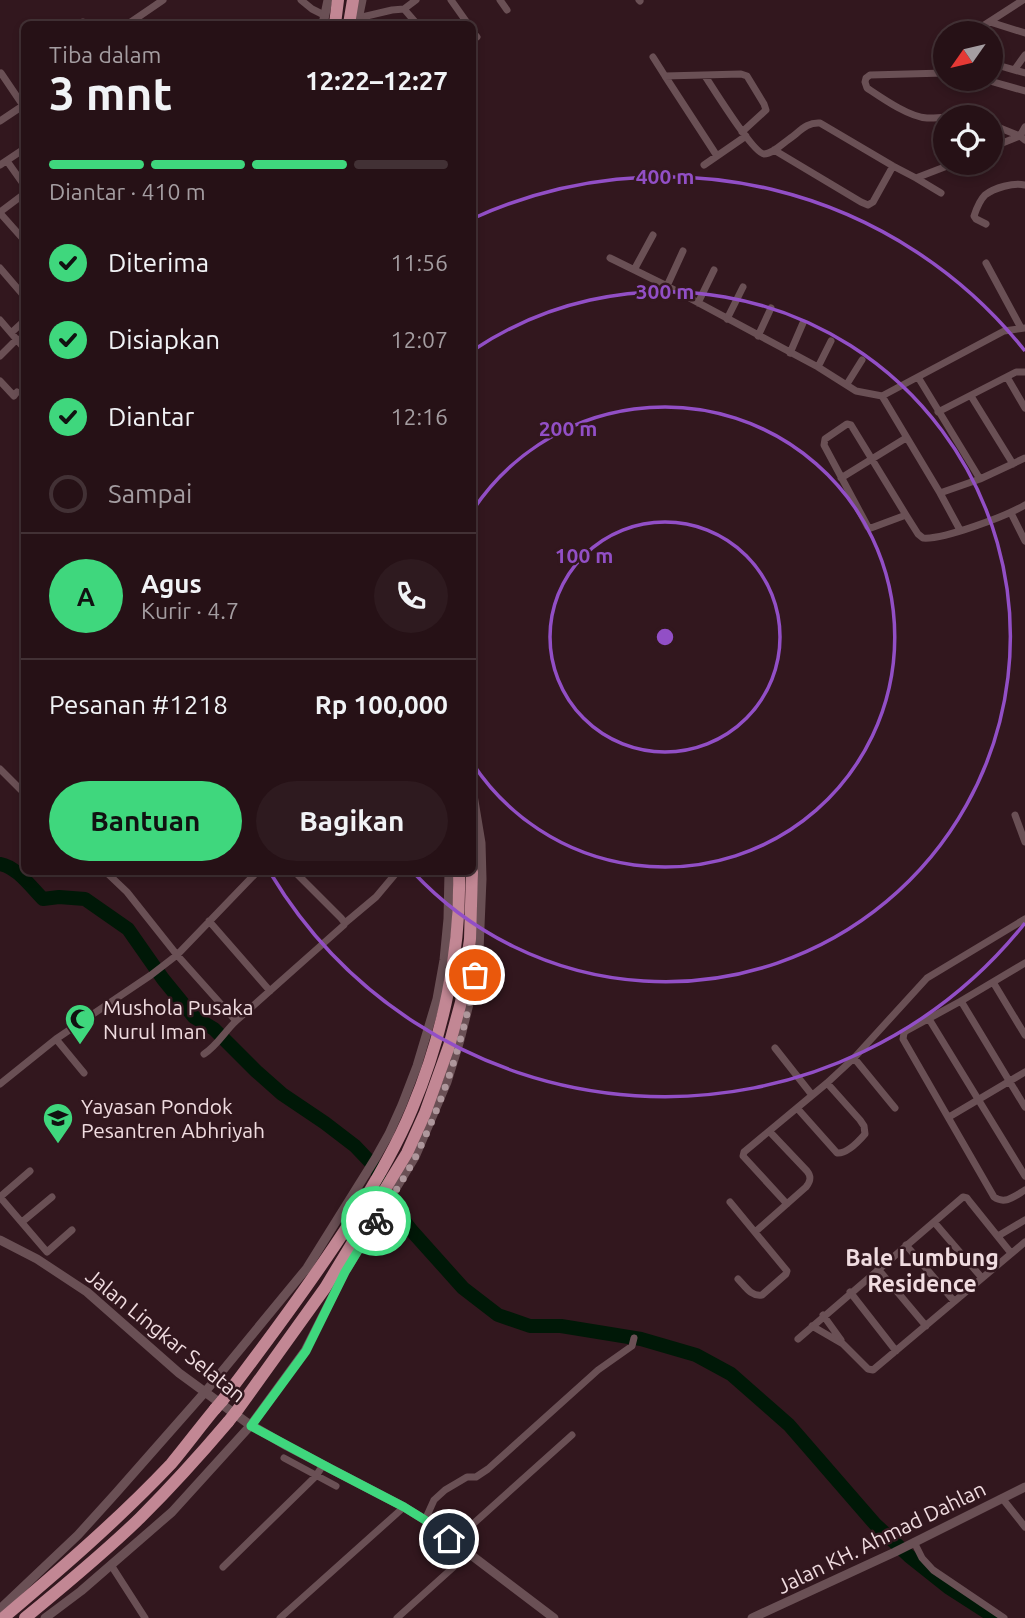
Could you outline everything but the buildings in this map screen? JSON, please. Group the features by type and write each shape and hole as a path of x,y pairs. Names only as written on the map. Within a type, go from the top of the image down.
{"highway":[{"path":"335,21 338,0"},
{"path":"353,0 355,21"},
{"path":"388,1184 435,1041 446,997 456,944 458,875"},
{"path":"25,1618 140,1518 232,1417 325,1288 388,1184 411,1155 449,1046 461,1002 470,939 472,875"},
{"path":"4,1618 54,1576 172,1462 378,1200"}],"street":[{"path":"132,21 163,0"},
{"path":"301,0 324,20"},
{"path":"324,20 328,0"},
{"path":"355,21 362,0"},
{"path":"358,21 404,9 416,0"},
{"path":"452,0 466,21"},
{"path":"500,0 507,10"},
{"path":"992,21 1023,0"},
{"path":"404,9 414,21"},
{"path":"1003,26 1025,33"},
{"path":"1015,69 1025,55"},
{"path":"653,58 717,156"},
{"path":"1003,66 1025,73"},
{"path":"1,73 21,102"},
{"path":"933,73 870,75 865,82 867,88 882,98 923,118 933,118"},
{"path":"665,76 741,74 747,76 764,104 766,110 744,134 704,165"},
{"path":"705,76 760,153 774,150 807,125 820,123 941,193"},
{"path":"1003,85 1025,91"},
{"path":"0,121 21,108"},
{"path":"1022,138 1025,127"},
{"path":"1003,130 1022,138"},
{"path":"1003,144 1022,138"},
{"path":"774,150 868,205 873,202 893,166"},
{"path":"21,151 3,163 21,182"},
{"path":"916,178 933,171"},
{"path":"986,224 974,216 983,197 1002,188 1023,183"},
{"path":"21,196 0,213 21,237"},
{"path":"634,270 653,235"},
{"path":"667,286 684,251"},
{"path":"610,258 818,367 856,391 882,396 1004,331 1023,328 986,263"},
{"path":"0,268 21,292"},
{"path":"698,303 714,270"},
{"path":"727,319 743,288"},
{"path":"758,335 771,308"},
{"path":"0,320 21,344"},
{"path":"790,353 803,323"},
{"path":"0,356 21,326"},
{"path":"818,367 831,341"},
{"path":"848,384 862,360"},
{"path":"938,412 1016,372 1025,372"},
{"path":"0,374 17,392 14,396 0,381"},
{"path":"918,377 980,479"},
{"path":"1007,377 1025,408"},
{"path":"882,396 960,530"},
{"path":"971,396 1013,464"},
{"path":"906,515 868,527 841,478 824,443 825,439 847,424 852,426 918,534 927,539 1010,513 1025,505"},
{"path":"841,478 906,438"},
{"path":"940,492 980,479 1025,458"},
{"path":"1010,513 1025,541"},
{"path":"0,769 21,790"},
{"path":"411,1155 447,1082 470,1000 479,950 482,879 481,843 476,813"},
{"path":"1015,815 1025,842"},
{"path":"109,875 127,892 177,955 236,1021"},
{"path":"0,1084 56,1039 177,955 254,875"},
{"path":"298,875 345,923"},
{"path":"204,1054 213,1048 236,1021 376,897 394,875"},
{"path":"0,1609 78,1535 205,1392 307,1268 375,1160 410,1086 437,999 448,919 449,875"},
{"path":"786,1204 743,1156 744,1152 854,1058 927,978 1025,919"},
{"path":"209,921 270,991"},
{"path":"1025,963 906,1031 903,1039 994,1198 1004,1201 1025,1190"},
{"path":"993,982 1025,1035"},
{"path":"961,1001 1025,1107"},
{"path":"929,1019 1025,1176"},
{"path":"56,1039 83,1073"},
{"path":"775,1048 812,1095"},
{"path":"854,1058 895,1108"},
{"path":"949,1117 1025,1072"},
{"path":"797,1108 837,1153 844,1153 865,1134 863,1124 827,1083"},
{"path":"755,1232 808,1184 810,1176 769,1132"},
{"path":"30,1171 0,1197 47,1252 72,1230"},
{"path":"45,1618 111,1566 172,1512 251,1426 306,1351 388,1184"},
{"path":"22,1222 51,1197"},
{"path":"797,1339 964,1197 1011,1254"},
{"path":"730,1202 787,1273 758,1296 750,1292 738,1279"},
{"path":"998,1236 1025,1220"},
{"path":"934,1222 982,1278"},
{"name":"Jalan Lingkar Selatan","path":"0,1240 37,1259 87,1292 158,1356 251,1426 425,1520 554,1618"},
{"path":"823,1315 843,1344 871,1370 875,1369 1025,1242"},
{"path":"906,1245 954,1301"},
{"path":"878,1269 926,1326"},
{"path":"850,1293 896,1351"},
{"path":"812,1326 843,1344"},
{"path":"425,1520 434,1500 467,1476 476,1477 488,1469 598,1370 632,1346 634,1338"},
{"path":"453,1542 572,1436"},
{"path":"284,1458 336,1486"},
{"path":"223,1567 316,1476 323,1465"},
{"name":"Jalan KH. Ahmad Dahlan","path":"752,1618 895,1552 1025,1487"},
{"path":"1002,1498 1025,1527"},
{"path":"280,1618 404,1507"},
{"path":"910,1544 933,1570 1004,1618"},
{"path":"397,1618 468,1554"},
{"path":"111,1566 145,1618"}],"waterway":[{"path":"0,864 18,873 43,899 85,899 128,929 194,1017 214,1029 282,1094 355,1146 376,1168 386,1197 411,1230 463,1288 498,1315 530,1326 561,1326 641,1339 696,1355 731,1374 789,1425 875,1524 909,1556 948,1587 996,1618"}],"way so far":[{"path":"376,1221 415,1157 440,1100 460,1041 475,975"}],"place":[{"name":"Mushola Pusaka Nurul Iman","path":"80,1046"},
{"name":"Yayasan Pondok Pesantren Abhriyah","path":"58,1145"}],"district":[{"name":"Bale Lumbung Residence","path":"922,1270"}],"route":[{"path":"376,1221 345,1272 306,1351 251,1426 404,1507 449,1539"}]}
